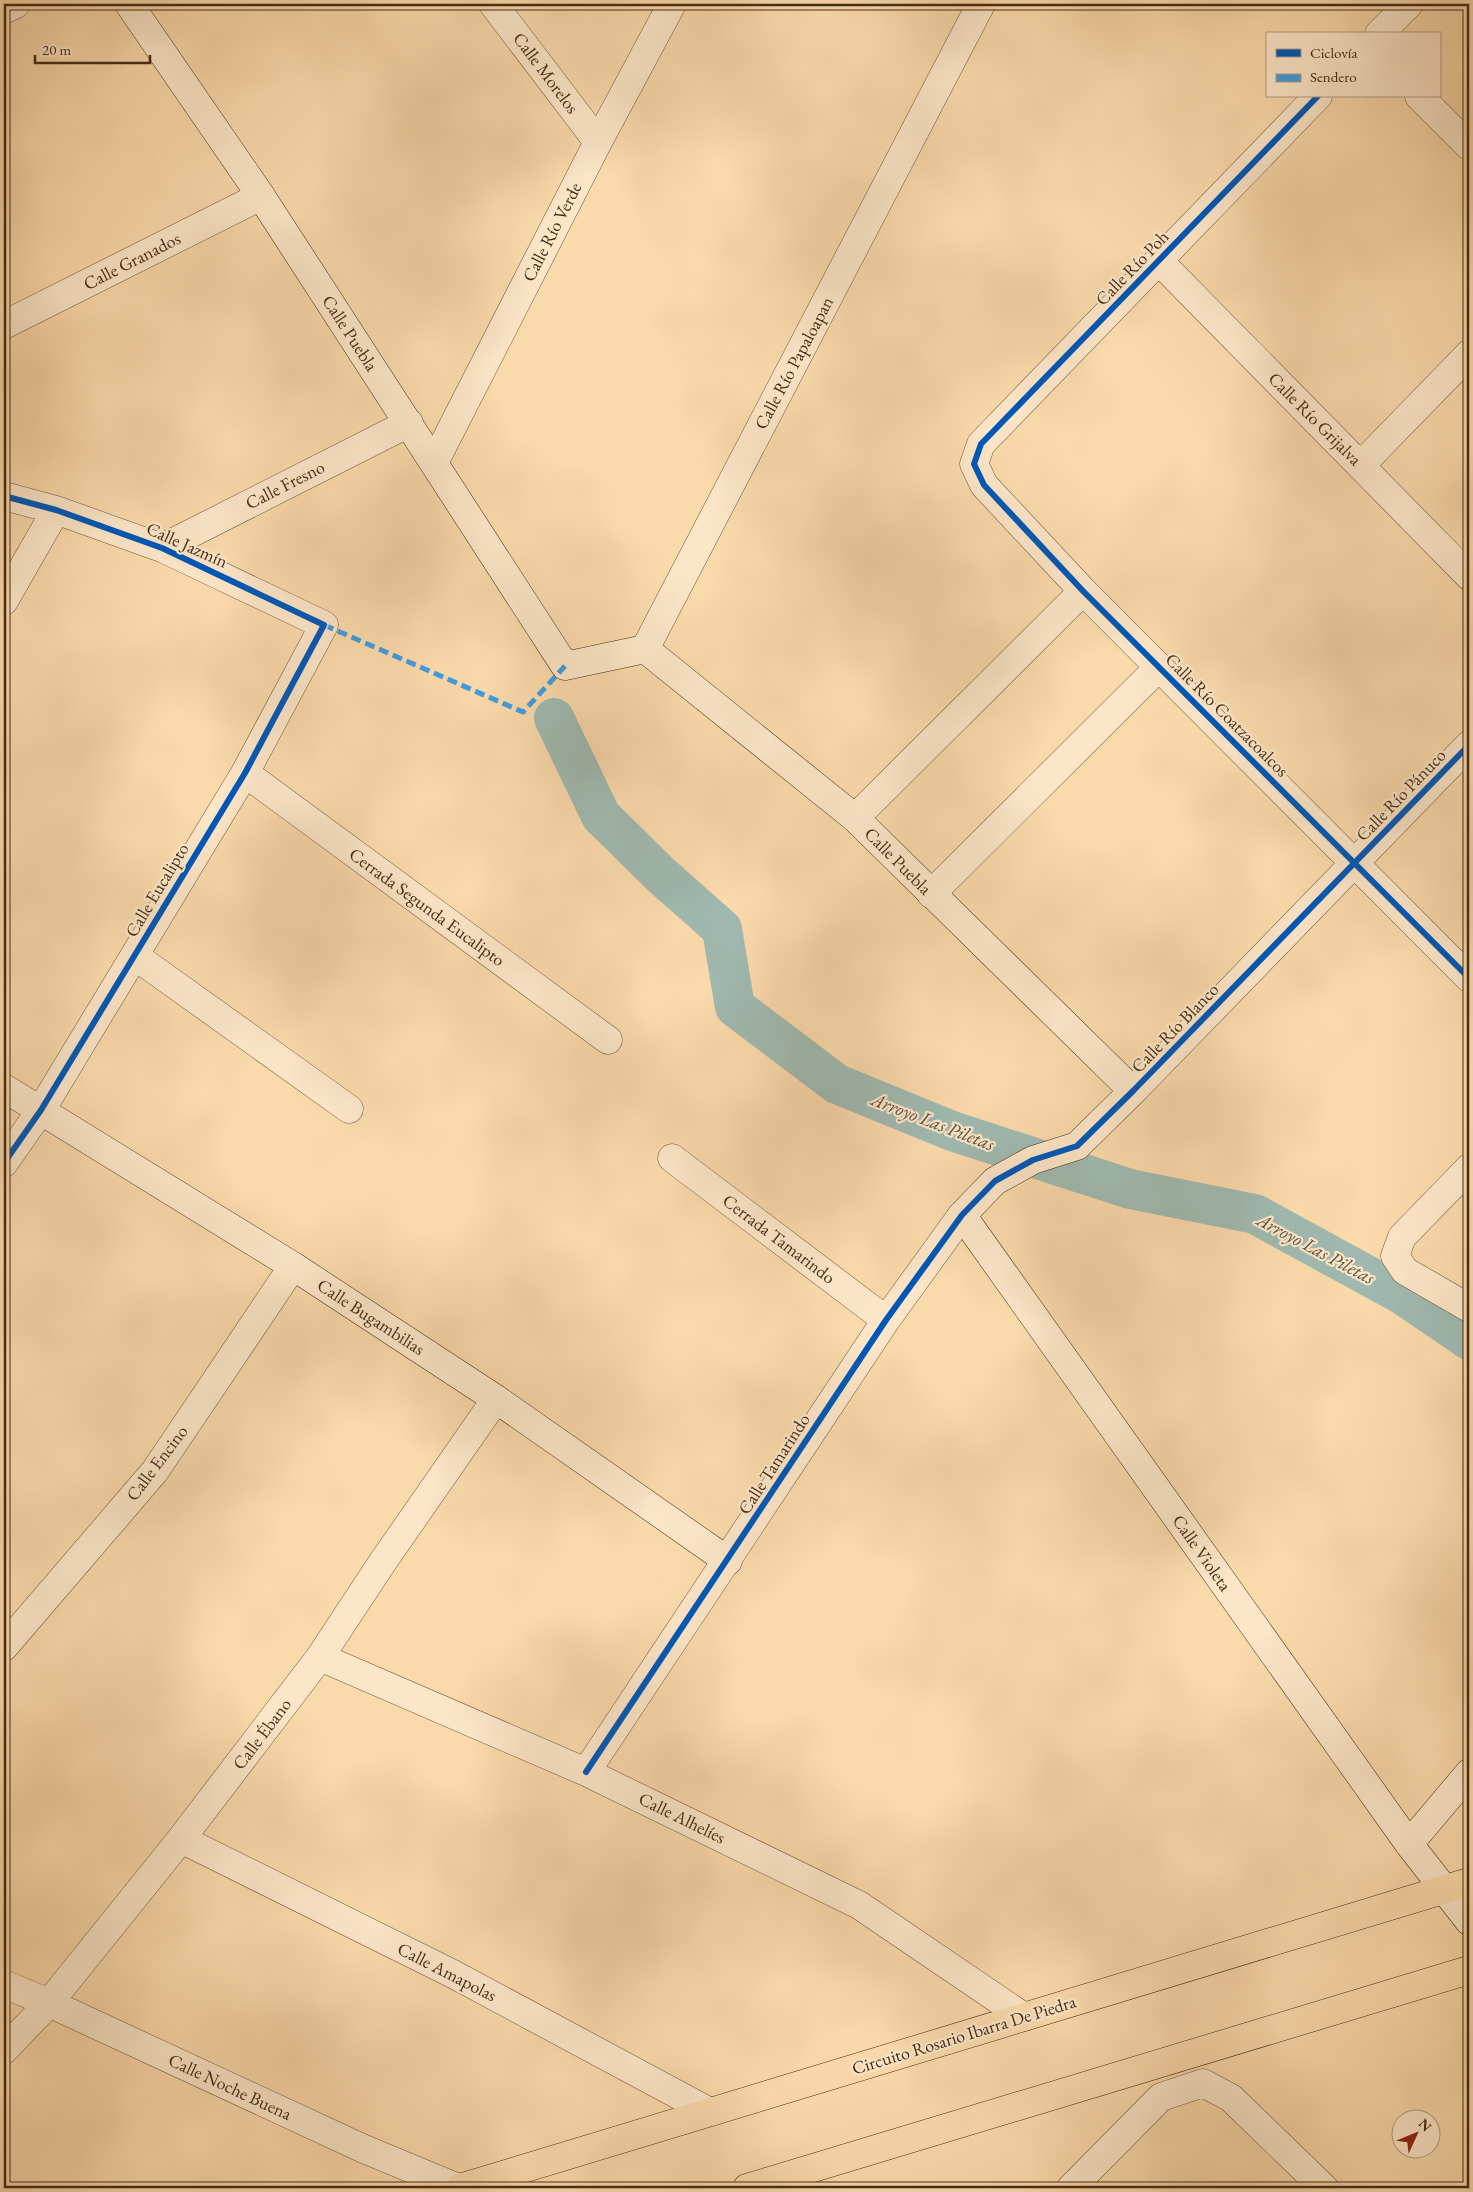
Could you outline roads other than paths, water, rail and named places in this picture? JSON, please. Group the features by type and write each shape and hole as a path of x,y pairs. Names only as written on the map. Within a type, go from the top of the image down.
{"main road":[{"name":"Circuito Rosario Ibarra De Piedra","path":"459,2188 1469,1882"},
{"path":"747,2188 1469,1970"}],"street":[{"path":"4,10 16,4"},
{"name":"Calle Puebla","path":"129,4 261,196 565,666 645,649 855,818 1134,1092"},
{"name":"Calle Morelos","path":"494,4 598,142"},
{"name":"Calle Río Verde","path":"434,463 598,142 672,4"},
{"name":"Calle Río Papaloapan","path":"645,649 981,4"},
{"path":"1381,32 1409,4"},
{"name":"Calle Río Poh","path":"974,464 981,444 1160,262 1316,98"},
{"path":"1421,98 1469,146"},
{"name":"Calle Granados","path":"4,325 261,196"},
{"name":"Calle Río Grijalva","path":"1160,262 1469,576"},
{"path":"1361,465 1469,354"},
{"name":"Calle Fresno","path":"162,548 409,423"},
{"name":"Calle Río Coatzacoalcos","path":"974,464 984,485 1083,591 1469,978"},
{"name":"Calle Jazmín","path":"4,496 56,510 162,548 324,625"},
{"path":"4,601 56,510"},
{"path":"855,818 1083,591"},
{"name":"Calle Eucalipto","path":"4,1163 41,1110 245,773 324,625"},
{"path":"931,894 1159,667"},
{"name":"Calle Río Pánuco","path":"1355,865 1469,745"},
{"name":"Cerrada Segunda Eucalipto","path":"245,773 608,1040"},
{"name":"Calle Río Blanco","path":"995,1181 1033,1160 1077,1146 1134,1092 1355,865"},
{"name":"Calle Eucalipto","path":"135,956 349,1109"},
{"name":"Calle Bugambilias","path":"4,1088 293,1266 496,1399 728,1561"},
{"name":"Cerrada Tamarindo","path":"672,1158 886,1320"},
{"path":"1469,1168 1402,1237 1395,1256 1406,1271 1469,1308"},
{"name":"Calle Tamarindo","path":"586,1772 728,1561 886,1320 962,1215 995,1181"},
{"name":"Calle Violeta","path":"962,1215 1409,1844 1469,1921"},
{"name":"Calle Encino","path":"4,1647 155,1471 293,1266"},
{"name":"Calle Ébano","path":"4,2050 48,2003 181,1838 320,1657 382,1563 496,1399"},
{"name":"Calle Alhelíes","path":"320,1657 586,1772 859,1905 1024,2017"},
{"path":"1409,1844 1469,1774"},
{"name":"Calle Amapolas","path":"181,1838 453,1974 710,2112"},
{"name":"Calle Noche Buena","path":"4,1984 364,2149 459,2188"},
{"path":"1071,2188 1161,2097 1203,2083 1232,2098 1324,2188"}],"waterway":[{"name":"Arroyo Las Piletas","path":"554,718 601,816 661,875 722,929 735,1007 837,1084 952,1131 1130,1189 1255,1214 1403,1295 1469,1340"}]}
